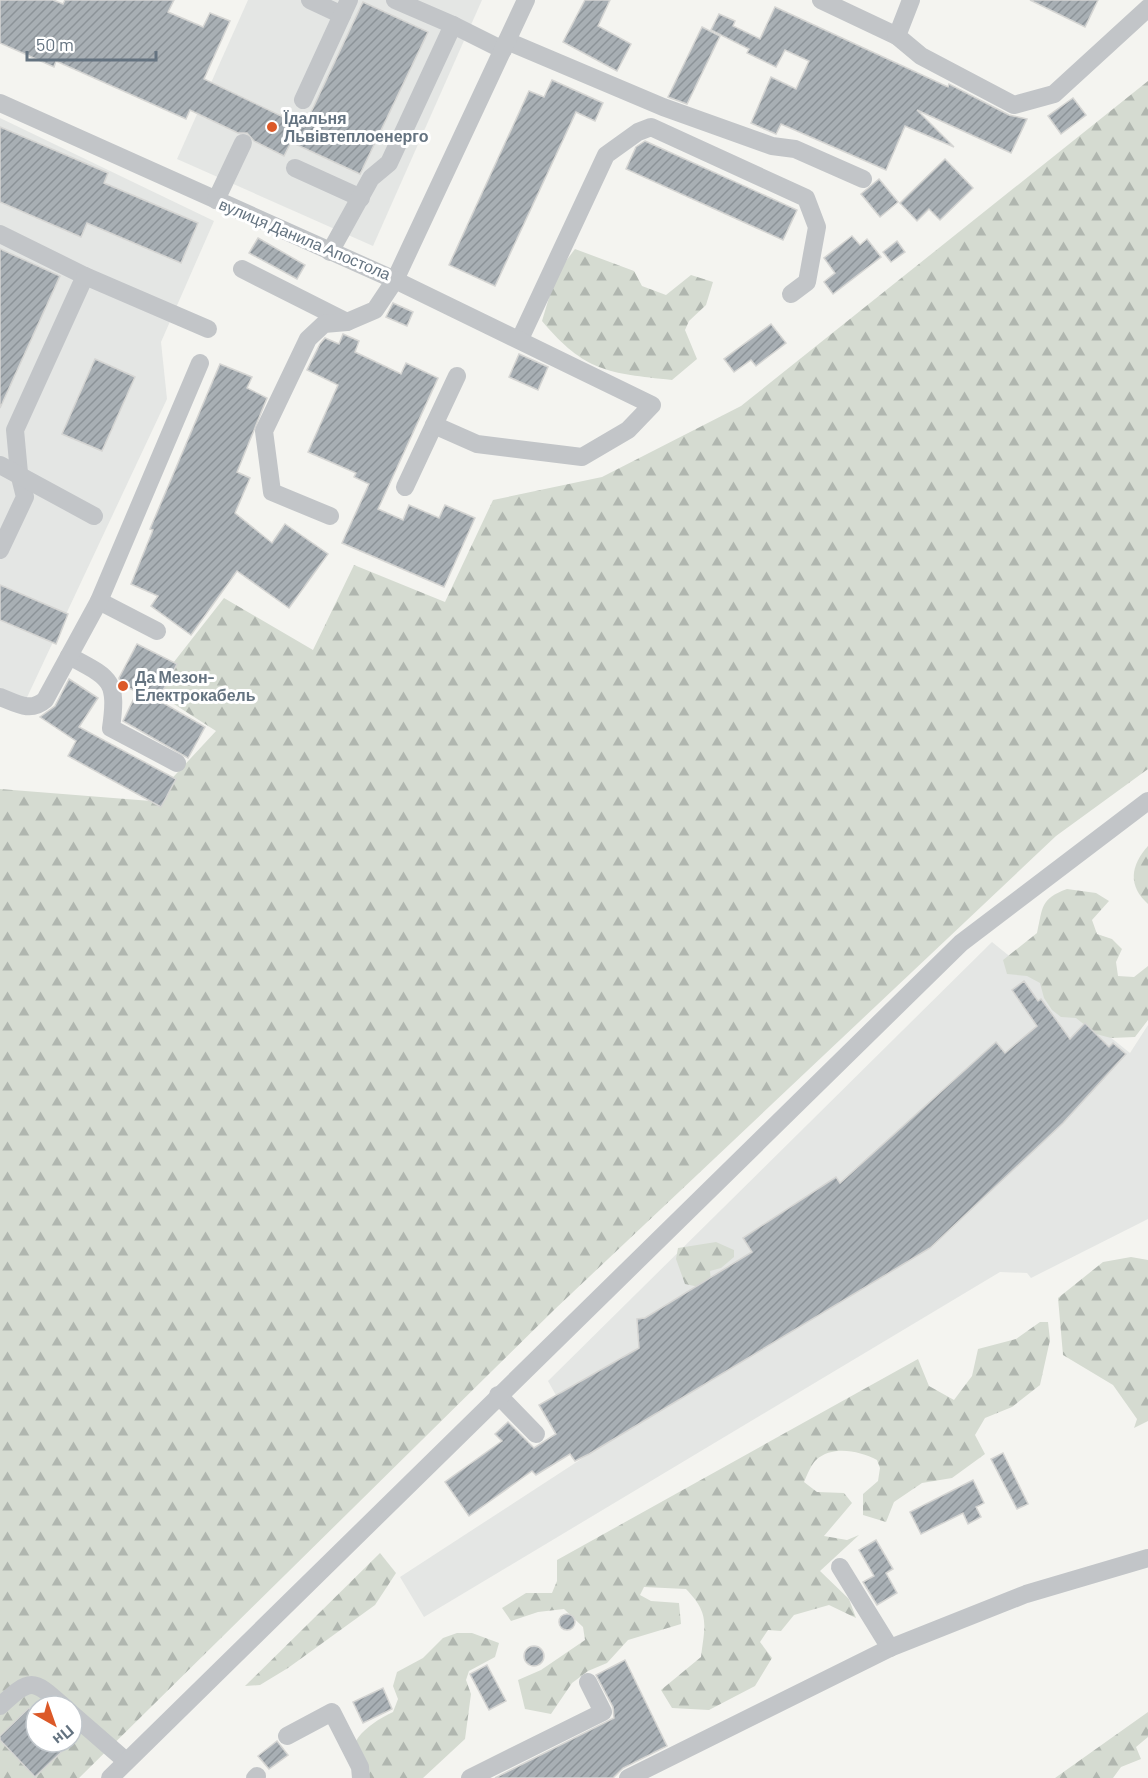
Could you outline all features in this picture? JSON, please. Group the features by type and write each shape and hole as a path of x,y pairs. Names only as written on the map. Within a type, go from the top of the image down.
{"street":[{"path":"303,100 345,8 310,0"},
{"path":"394,0 663,107 772,146 795,149 863,179"},
{"name":"вулиця Данила Апостола","path":"0,103 395,280 526,0"},
{"path":"821,0 897,36 921,56 1014,105 1054,94 1148,8"},
{"path":"897,36 911,0"},
{"path":"330,252 362,198 371,178 390,164 453,25"},
{"path":"520,339 606,155 638,132 651,127 806,198 817,227 807,282 791,294"},
{"path":"216,200 243,143"},
{"path":"295,168 362,198"},
{"path":"0,234 85,276 208,329"},
{"path":"242,270 347,322"},
{"path":"0,550 25,497 19,473 15,430 85,276"},
{"path":"330,516 272,492 264,431 308,339 324,324 347,322 375,309 395,280 652,405 628,430 582,457 477,444 434,425"},
{"path":"0,697 29,708 38,706 45,700 99,601 200,363"},
{"path":"405,487 457,376"},
{"path":"0,465 19,473 94,516"},
{"path":"99,601 157,631"},
{"path":"69,656 105,676 116,699 111,728 177,763"},
{"path":"110,1778 961,943 1148,801"},
{"path":"498,1395 536,1434"},
{"path":"628,1778 890,1648 1026,1594 1148,1558"},
{"path":"840,1567 890,1648"},
{"path":"470,1778 603,1712 588,1682"},
{"path":"0,1706 23,1685 32,1684 44,1688 50,1694"},
{"path":"287,1736 332,1712 360,1767 361,1778"},
{"path":"84,1724 126,1761"}],"shaded area":[{"path":"248,0 482,0 373,246 177,159"},
{"path":"0,118 214,221 161,342 167,399 22,708 0,695"},
{"path":"992,942 1130,1053 1148,1025 1148,1219 1031,1278 1027,1273 1000,1272 424,1617 400,1577 589,1454 548,1381"}],"green space":[{"path":"1148,81 1148,769 1056,836 554,1310 79,1778 0,1778 0,789 151,801 216,731 152,690 224,598 313,650 354,565 445,602 493,500 602,477 741,406"},
{"path":"575,249 634,271 642,286 666,295 691,275 713,282 706,305 689,321 685,330 697,359 672,380 614,372 599,367 571,351 542,321 556,274"},
{"path":"1148,846 1148,904 1137,890 1134,876 1138,861"},
{"path":"1067,889 1096,893 1109,901 1092,920 1097,934 1112,939 1122,949 1116,962 1118,976 1134,977 1148,966 1148,1020 1135,1037 1111,1038 1096,1034 1076,1018 1061,1017 1052,1010 1044,998 1040,983 1027,976 1007,974 1003,960 1037,933 1042,910 1047,900"},
{"path":"716,1242 734,1250 734,1257 721,1268 710,1271 711,1280 704,1288 685,1284 676,1259 678,1248"},
{"path":"1131,1257 1148,1260 1148,1421 1134,1428 1137,1419 1113,1385 1063,1355 1058,1298 1103,1262"},
{"path":"1040,1322 1048,1322 1050,1340 1040,1385 1012,1407 985,1418 975,1435 985,1454 952,1478 922,1483 894,1502 886,1522 863,1515 863,1494 878,1481 880,1468 877,1460 854,1452 838,1451 823,1455 812,1465 804,1482 817,1492 844,1493 852,1503 824,1536 847,1540 859,1535 820,1571 849,1599 856,1618 829,1605 794,1615 781,1631 768,1630 760,1642 772,1658 755,1686 709,1710 672,1708 661,1690 701,1657 704,1620 699,1606 686,1589 644,1587 640,1595 651,1601 679,1603 681,1624 628,1640 607,1663 588,1671 572,1683 551,1714 525,1709 518,1680 541,1670 585,1640 583,1627 564,1609 538,1612 511,1621 502,1608 526,1593 552,1593 557,1581 557,1560 918,1359 929,1386 954,1400 972,1376 978,1349 1016,1339"},
{"path":"380,1553 396,1573 375,1605 288,1668 260,1685 245,1686"},
{"path":"457,1633 472,1633 499,1643 495,1657 469,1671 466,1680 471,1694 465,1739 423,1778 355,1778 351,1766 353,1746 365,1730 393,1712 398,1699 393,1686 397,1672 423,1658 443,1638"},
{"path":"1148,1712 1148,1737 1136,1747 1141,1759 1121,1767 1113,1778 1055,1778"}],"building":[{"path":"0,0 53,0 63,4 65,0 174,0 168,12 203,27 210,13 230,21 204,79 304,127 363,2 428,32 360,174 291,142 284,156 254,141 247,133 238,133 190,110 186,119 56,61 54,67 0,43"},
{"path":"585,0 610,0 598,26 631,44 617,71 563,42"},
{"path":"1030,0 1098,0 1085,27"},
{"path":"775,7 948,87 949,84 1009,115 1027,119 1011,153 917,110 954,147 905,126 886,170 781,124 776,134 751,123 771,77 796,89 809,61 785,50 776,67 747,53 749,49 711,30 719,14 735,21 733,26 760,39"},
{"path":"702,27 720,36 687,104 668,97"},
{"path":"552,80 603,103 595,121 576,112 495,286 449,265 529,91 544,97"},
{"path":"1073,98 1086,115 1061,134 1048,116"},
{"path":"0,127 108,173 104,183 198,223 181,263 87,223 81,237 0,202"},
{"path":"645,141 797,210 783,240 626,169 636,147"},
{"path":"945,159 973,188 940,220 929,209 917,221 900,203"},
{"path":"879,179 898,202 880,217 861,194"},
{"path":"852,236 860,245 867,239 881,257 833,294 824,282 835,273 824,258"},
{"path":"258,238 305,265 297,279 249,253"},
{"path":"897,241 905,252 891,262 883,252"},
{"path":"0,249 60,276 0,408"},
{"path":"393,303 413,312 407,326 386,317"},
{"path":"771,324 786,343 756,366 751,360 734,372 724,359"},
{"path":"343,334 359,341 355,352 401,374 406,363 438,378 378,509 403,520 409,505 439,518 445,505 475,518 444,587 342,543 369,484 354,477 356,473 308,452 338,385 307,370 325,338 339,344"},
{"path":"519,354 548,367 538,390 509,377"},
{"path":"95,359 135,377 102,451 62,434"},
{"path":"220,364 252,377 247,388 267,398 237,472 250,478 235,513 272,543 285,524 328,554 289,608 237,571 191,635 151,606 158,596 131,584 153,530 150,529"},
{"path":"0,585 68,614 56,644 0,620"},
{"path":"137,644 177,664 158,700 205,727 188,758 123,721 137,692 121,684 119,678"},
{"path":"69,679 98,698 79,727 176,779 161,807 68,756 76,741 40,717 55,706"},
{"path":"1024,981 1038,1001 1041,999 1070,1039 1085,1023 1109,1047 1113,1043 1126,1054 1063,1123 930,1248 589,1454 575,1461 570,1454 536,1475 532,1471 469,1516 445,1482 502,1441 495,1434 508,1422 534,1448 556,1434 539,1405 639,1348 637,1319 645,1318 752,1252 743,1238 836,1177 840,1183 996,1042 1005,1053 1037,1026 1012,990"},
{"path":"1003,1453 1028,1504 1017,1509 991,1459"},
{"path":"973,1480 984,1503 976,1507 981,1517 968,1524 963,1513 921,1534 910,1512"},
{"path":"876,1540 893,1569 886,1573 897,1593 877,1605 863,1582 874,1576 859,1550"},
{"path":"567,1614 573,1616 575,1622 573,1628 567,1630 561,1628 559,1622 561,1616"},
{"path":"534,1646 541,1649 544,1656 541,1663 534,1666 527,1663 524,1656 527,1649"},
{"path":"625,1660 667,1746 623,1768 613,1778 495,1778 614,1718 613,1707 596,1675"},
{"path":"487,1665 506,1701 489,1710 470,1674"},
{"path":"383,1688 392,1709 363,1723 353,1702"},
{"path":"24,1713 24,1754 59,1754 35,1777 0,1740 0,1736"},
{"path":"277,1741 288,1755 269,1769 258,1756"}],"place":[{"name":"Їдальня Львівтеплоенерго","path":"272,127"},
{"name":"Да Мезон- Електрокабель","path":"123,686"}]}
